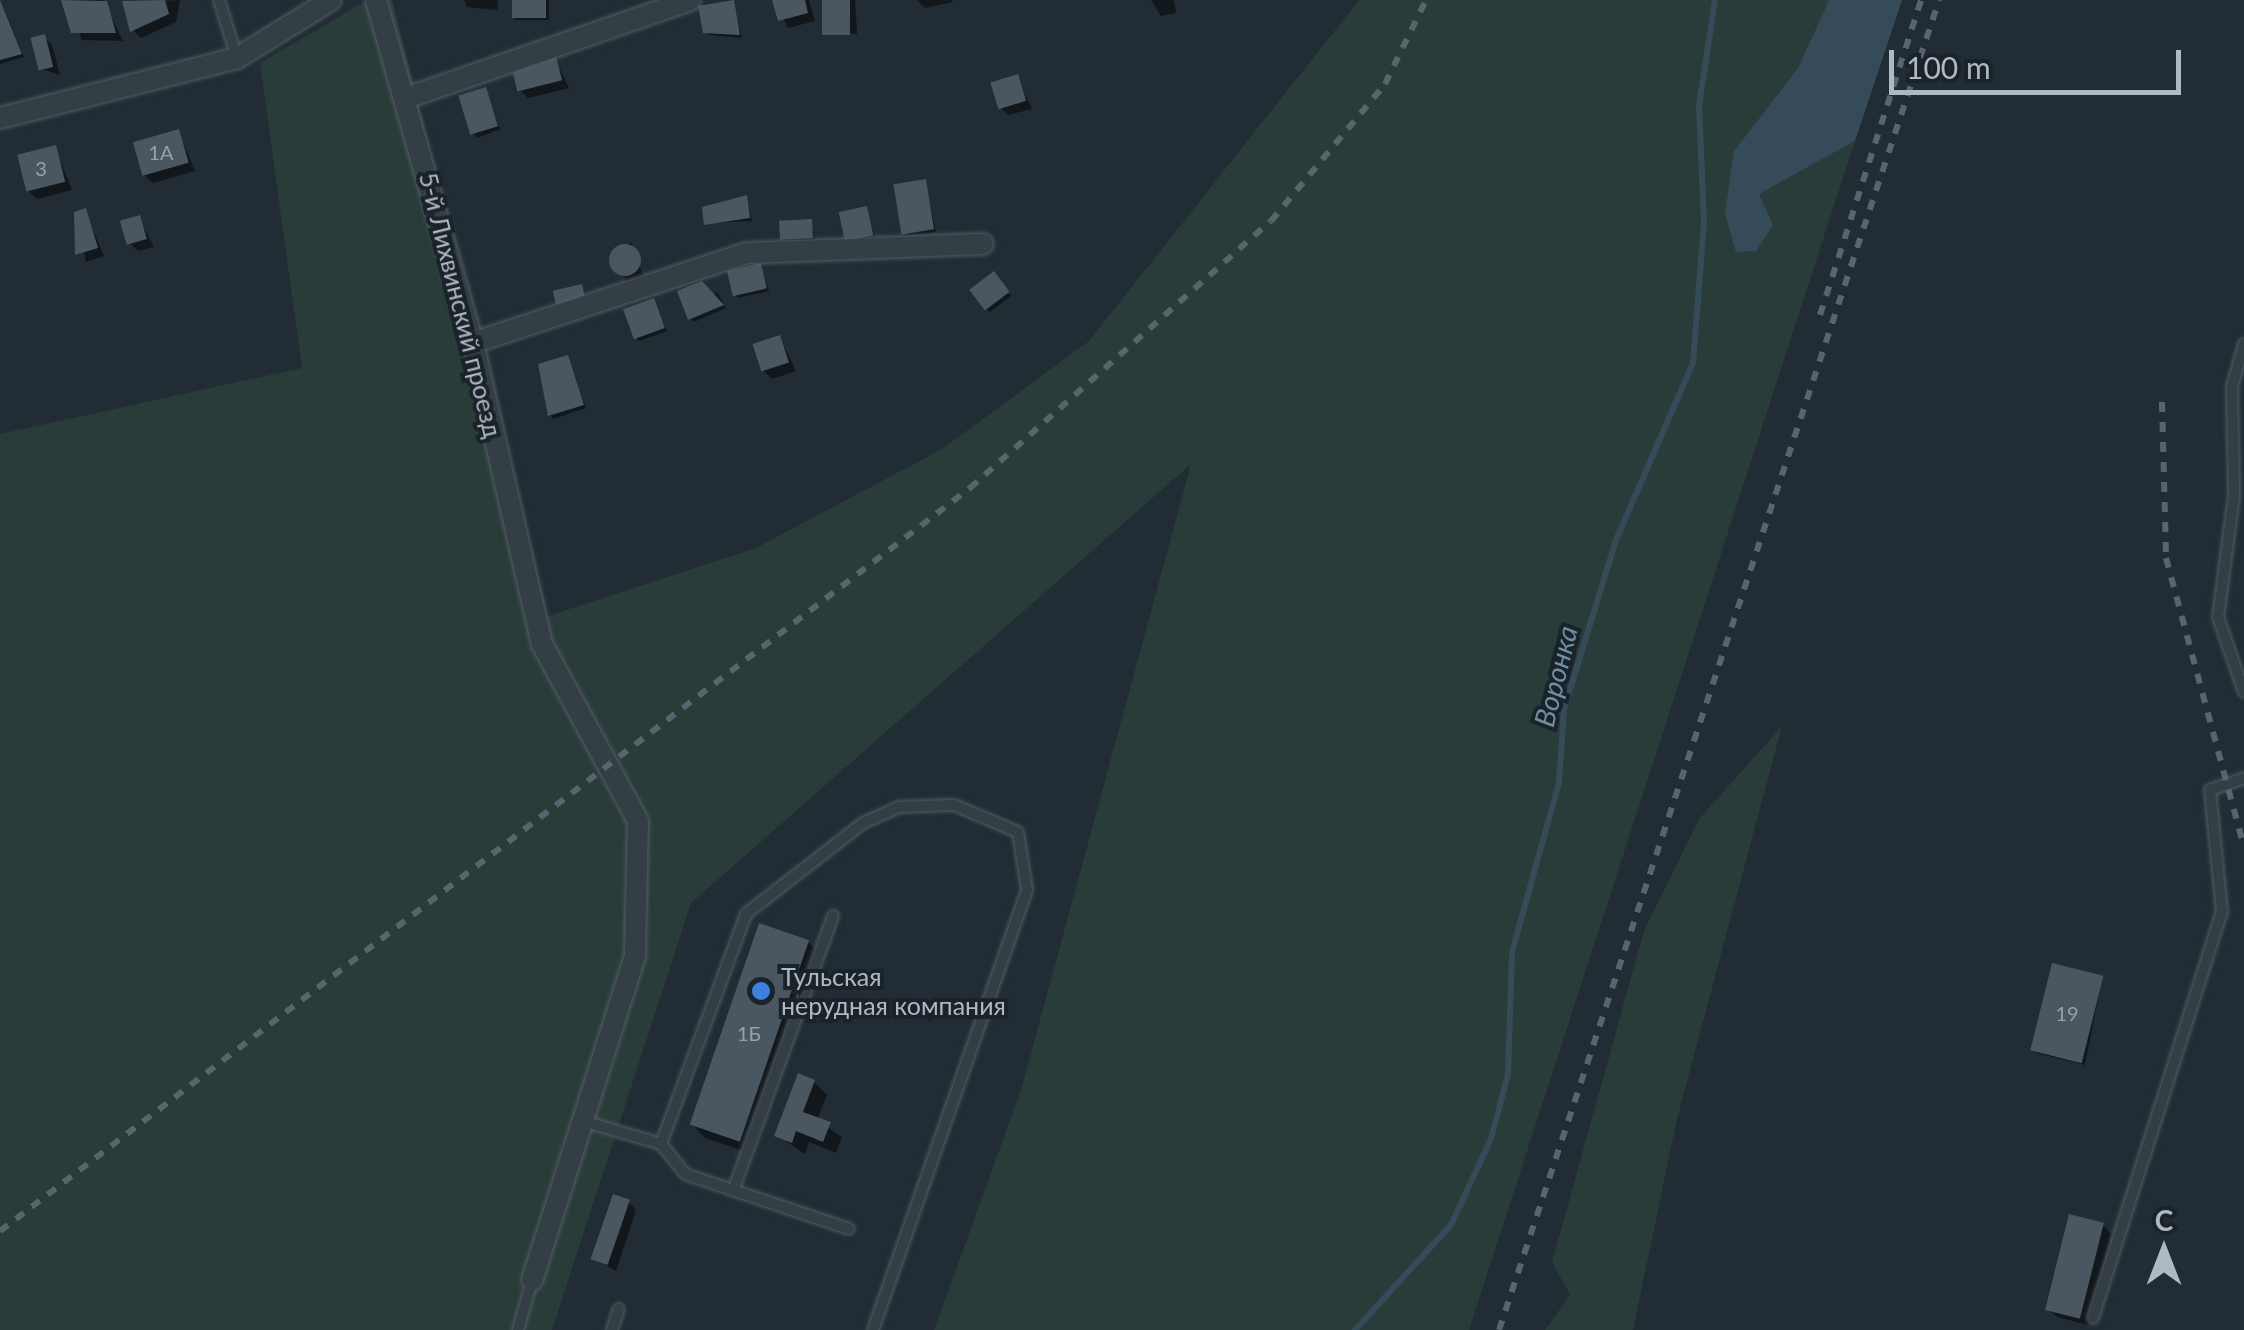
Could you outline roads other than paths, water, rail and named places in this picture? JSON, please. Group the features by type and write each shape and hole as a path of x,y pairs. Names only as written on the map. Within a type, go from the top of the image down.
{"street":[{"path":"0,118 238,58 330,0"},
{"name":"5-й Лихвинский проезд","path":"376,0 410,97 472,343 532,614 638,828 639,937 532,1280"},
{"path":"410,97 690,0"},
{"path":"472,343 746,253 982,244"}],"lane":[{"path":"219,0 238,58"},
{"path":"2244,344 2232,387 2234,496 2218,617 2244,692"},
{"path":"2093,1318 2222,912 2210,790 2244,778"},
{"path":"661,1144 738,933 758,900 899,807 969,806 1018,832 1028,890 873,1330"},
{"path":"733,1190 833,916"},
{"path":"583,1121 661,1144 686,1174 849,1230"},
{"path":"518,1330 532,1280"},
{"path":"612,1330 619,1309"}],"water":[{"path":"1829,0 1902,0 1855,141 1759,194 1773,225 1756,251 1736,252 1725,214 1734,151 1798,68"}],"waterway":[{"name":"Воронка","path":"1355,1330 1451,1225 1491,1139 1508,1074 1512,952 1559,782 1564,709 1616,540 1693,363 1704,223 1699,106 1715,0"}],"railway":[{"path":"0,1231 970,488 1271,221 1385,84 1426,0"},
{"path":"1820,315 1921,0"},
{"path":"1499,1330 1939,0"},
{"path":"2162,402 2166,558 2244,848"}],"place":[{"name":"Тульская нерудная компания","path":"761,991"}]}
